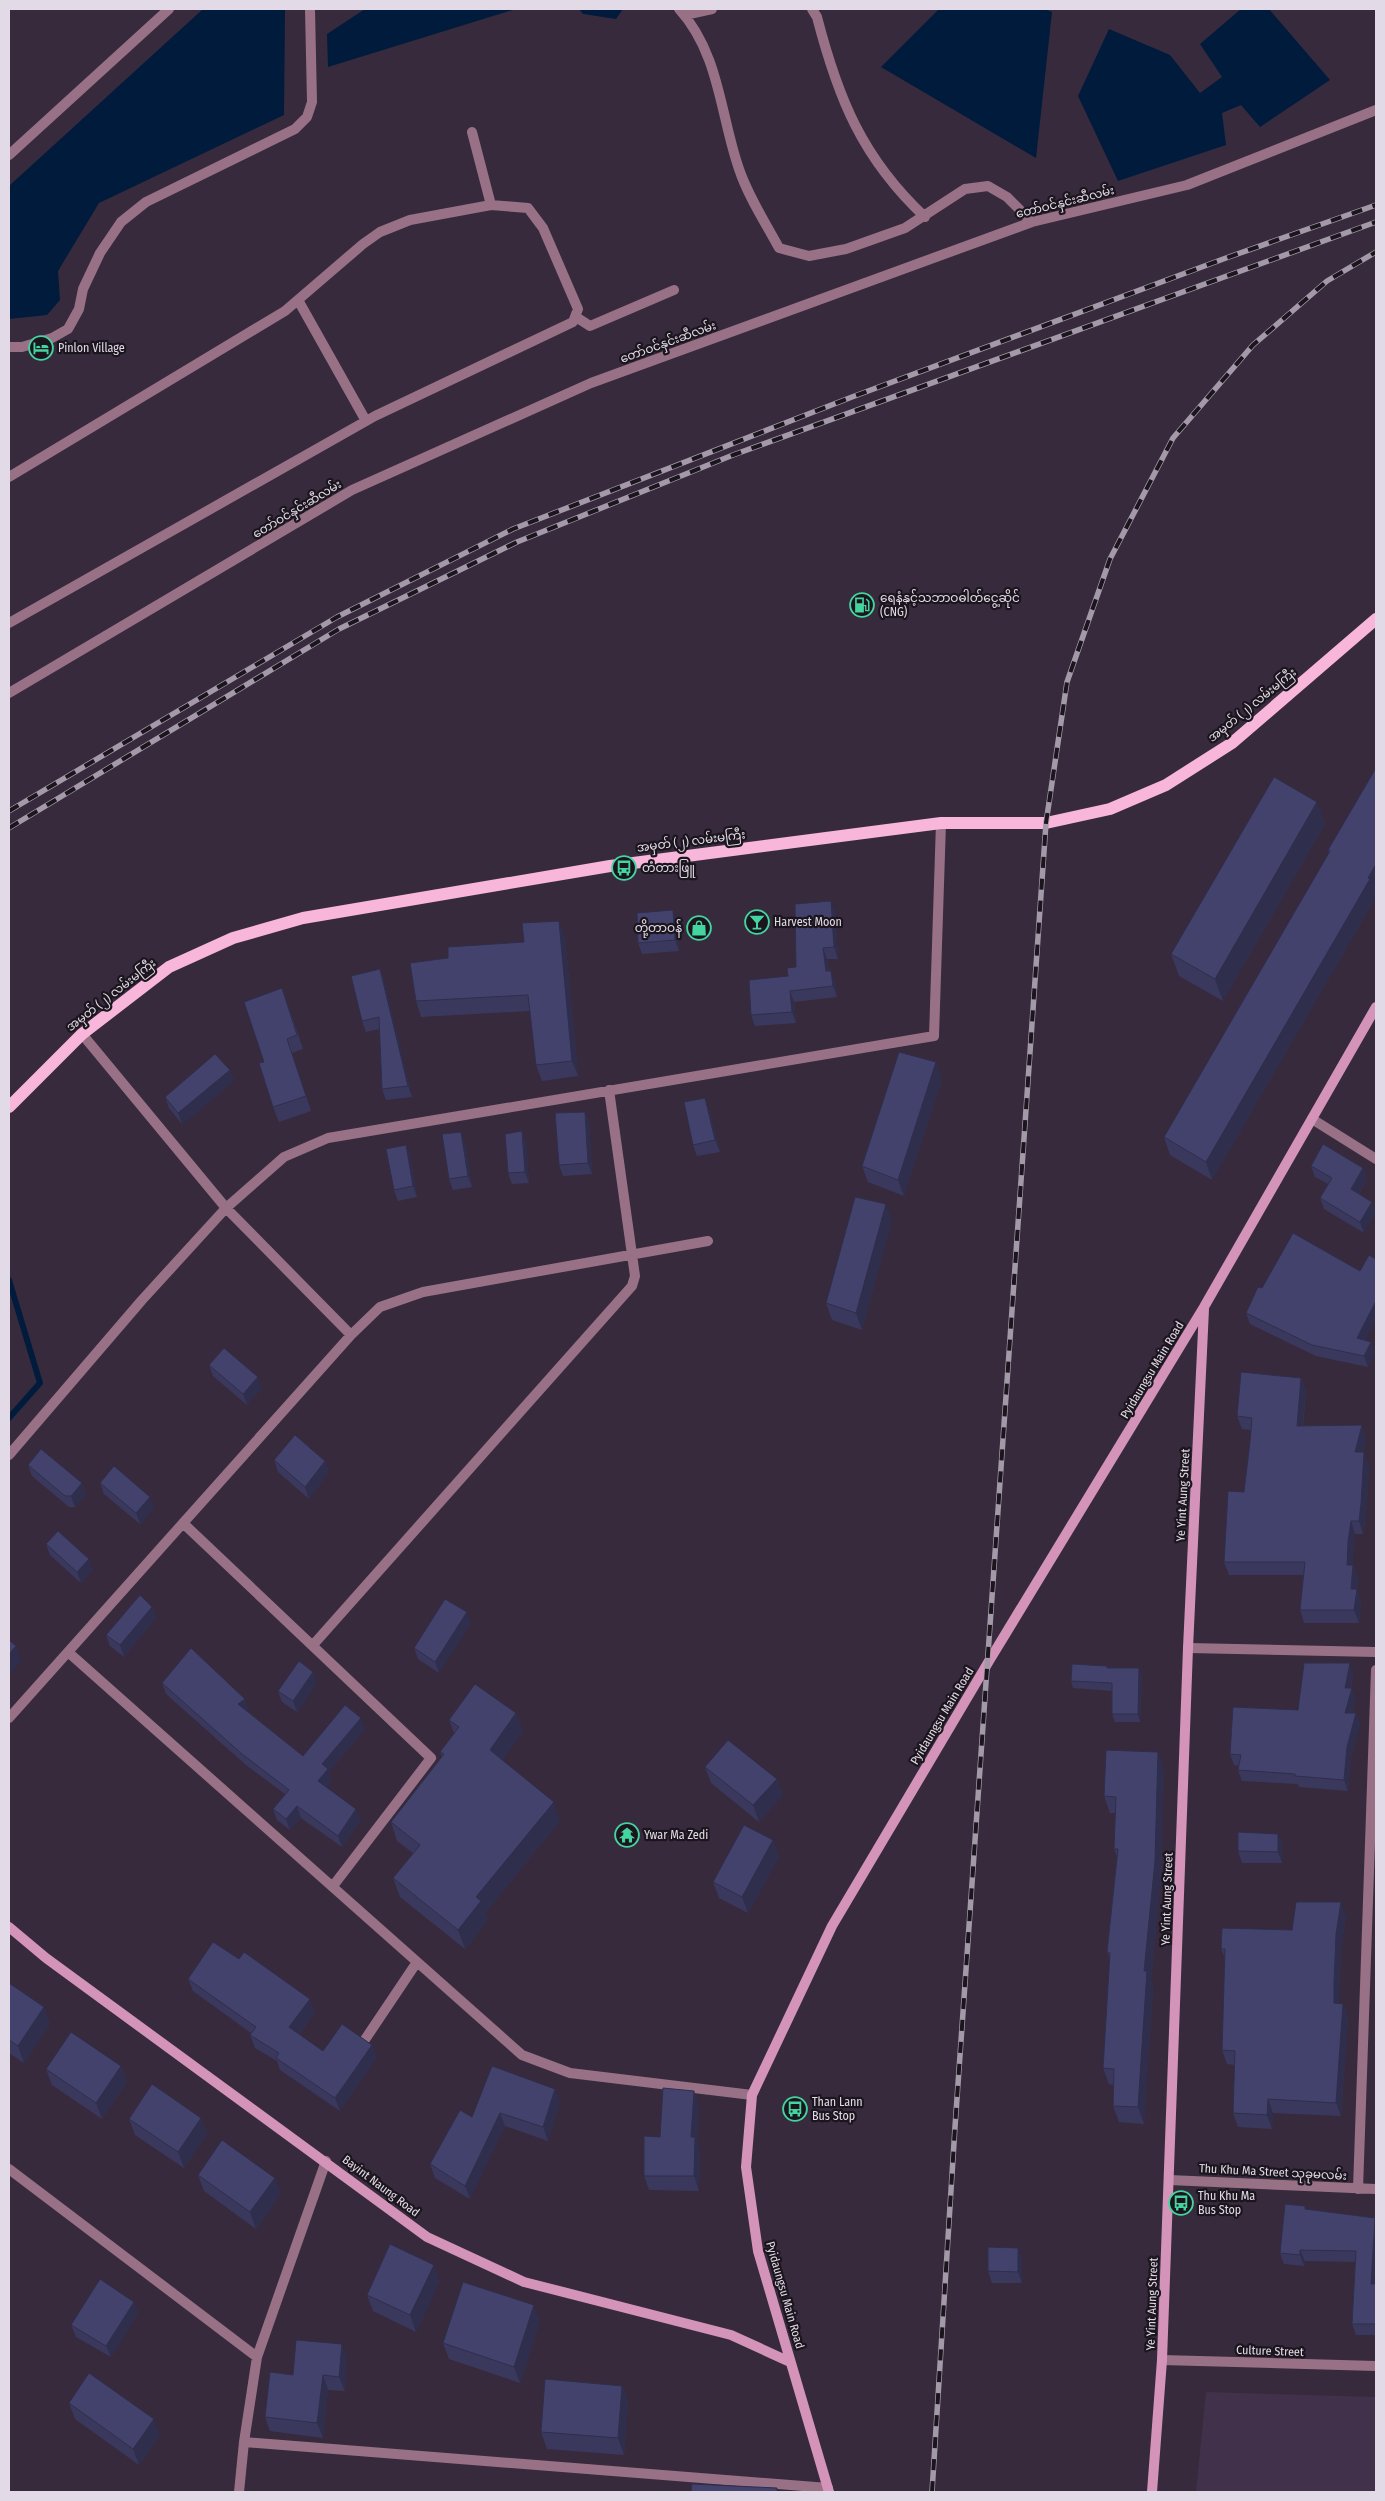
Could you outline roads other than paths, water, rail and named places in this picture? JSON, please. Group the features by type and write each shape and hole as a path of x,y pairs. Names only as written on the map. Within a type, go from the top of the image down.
{"main road":[{"name":"အမှတ် (၂) လမ်းမကြီး","path":"9,1107 82,1034 169,968 234,938 303,918 610,866 941,823 1046,823 1110,809 1166,785 1232,743 1376,619"},
{"name":"Pyidaungsu Main Road","path":"828,2490 758,2251 746,2167 752,2095 832,1926 989,1661 1204,1307 1376,1007"},
{"name":"Ye Yint Aung Street","path":"1152,2492 1162,2360 1188,1648 1204,1307"},
{"name":"Bayint Naung Road","path":"9,1927 46,1958 326,2161 427,2237 524,2282 731,2335 790,2362"}],"street":[{"path":"9,156 169,9"},
{"path":"9,347 22,347 52,338 68,328 79,309 83,289 100,253 121,222 146,202 295,129 307,117 312,102 310,9"},
{"path":"712,9 682,12 708,56 722,100 739,169 779,248 809,256 846,249 905,228 925,217 965,189 988,186 1007,197 1032,222"},
{"path":"812,9 817,16 839,90 858,134 884,174 900,194 925,217"},
{"name":"တော်ဝင်နှင်းဆီလမ်း","path":"9,693 352,490 591,383 1032,222 1187,185 1376,110"},
{"path":"472,132 491,205"},
{"path":"9,477 285,311 363,244 380,232 410,220 491,205 528,208 543,228 576,302 578,309 573,322 366,421 9,624"},
{"path":"576,317 590,326 674,290"},
{"path":"298,300 366,421"},
{"path":"9,1455 142,1300 226,1208 284,1157 328,1138 934,1036 941,823"},
{"path":"82,1034 226,1208 352,1335"},
{"path":"313,1645 632,1286 636,1276 609,1090"},
{"path":"1312,1119 1376,1159"},
{"path":"9,1718 352,1335 380,1307 423,1292 708,1242"},
{"path":"183,1523 431,1758 332,1886"},
{"path":"1188,1648 1376,1652"},
{"path":"68,1652 522,2055 570,2073 752,2095"},
{"path":"1358,2189 1376,1670"},
{"path":"364,2041 418,1962"},
{"path":"239,2492 244,2442 257,2357 326,2161"},
{"path":"9,2170 257,2357"},
{"name":"Thu Khu Ma Street သုခုမလမ်း","path":"1169,2180 1376,2189"},
{"name":"Culture Street","path":"1162,2360 1376,2366"},
{"path":"244,2442 828,2490"}],"water":[{"path":"203,9 285,9 284,115 99,203 58,271 60,300 47,315 9,319 9,186"},
{"path":"365,9 516,9 328,67 327,34"},
{"path":"579,9 623,9 616,19 583,14"},
{"path":"939,9 1045,9 1052,12 1036,158 881,67"},
{"path":"1241,9 1269,9 1330,80 1260,127 1241,105 1222,113 1226,145 1118,181 1078,96 1109,29 1170,55 1200,93 1222,77 1200,44"}],"waterway":[{"path":"9,1280 40,1383 9,1418"}],"railway":[{"path":"9,811 337,617 513,529 852,397 1226,258 1376,205"},
{"path":"9,828 339,629 517,542 733,455 1376,222"},
{"path":"932,2492 955,2127 1046,823 1067,682 1110,559 1173,438 1253,345 1327,281 1376,252"}],"place":[{"name":"Pinlon Village","path":"41,348"},
{"name":"ရေနံနှင့်သဘာဝဓါတ်ငွေ့ဆိုင် (CNG)","path":"862,605"},
{"name":"တံတားဖြူ","path":"624,868"},
{"name":"Harvest Moon","path":"757,922"},
{"name":"တို့တာဝန်","path":"699,928"},
{"name":"Ywar Ma Zedi","path":"627,1835"},
{"name":"Than Lann Bus Stop","path":"795,2109"},
{"name":"Thu Khu Ma Bus Stop","path":"1181,2203"}]}
